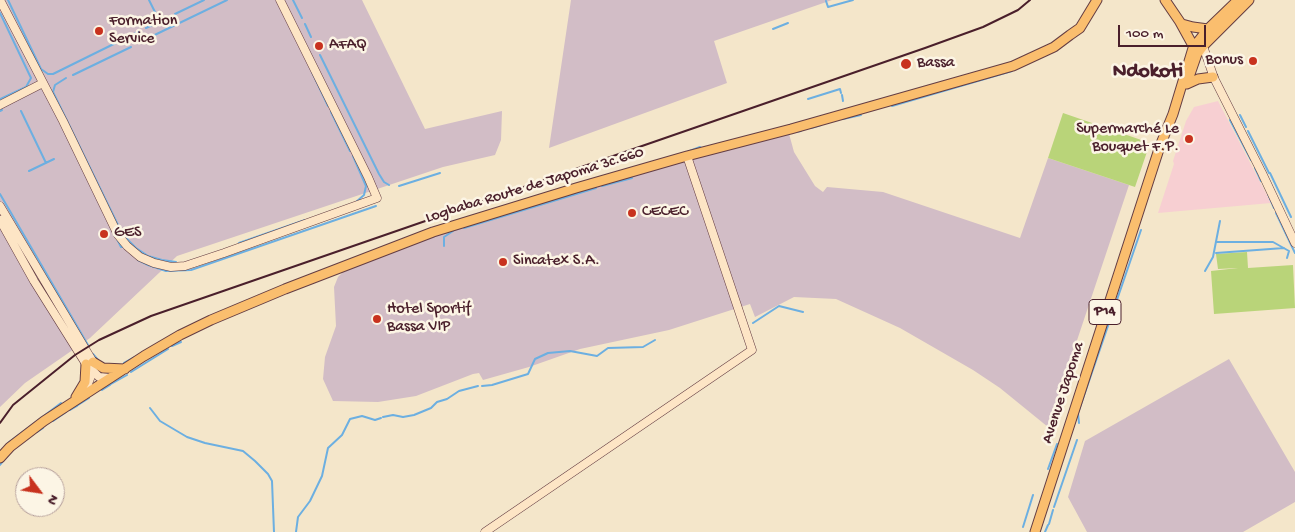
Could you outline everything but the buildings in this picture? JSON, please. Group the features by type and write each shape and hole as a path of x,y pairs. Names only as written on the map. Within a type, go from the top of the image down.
{"main road":[{"name":"Logbaba Route de Japoma 3c.660","path":"0,458 10,447 72,402 180,335 284,289 424,236 576,188 1013,66 1054,47 1080,28 1097,0"},
{"path":"1165,0 1198,47"},
{"name":"Avenue Japoma","path":"1035,532 1181,83 1208,29 1238,0"},
{"name":"Avenue Japoma","path":"1179,94 1187,84 1198,47 1249,0"},
{"path":"1181,23 1208,29"},
{"path":"1187,84 1198,79 1213,78"},
{"path":"72,402 85,382 90,366 125,369"}],"street":[{"path":"0,0 63,121 113,225 127,246 140,257 171,267 186,266 376,198 364,168 280,0"},
{"path":"1198,47 1295,242"},
{"path":"0,106 43,83"},
{"path":"485,532 752,350 687,156"},
{"path":"0,206 90,366 84,394"},
{"path":"0,220 34,281 90,366 102,378 110,378"}],"shaded area":[{"path":"0,0 362,0 425,129 502,111 501,140 495,155 443,167 177,256 90,338 25,383 0,407"},
{"path":"571,0 832,0 714,41 727,83 549,148"},
{"path":"1218,101 1271,203 1158,213 1186,121 1194,107"},
{"path":"788,130 794,152 815,186 823,192 827,187 883,192 1020,238 1048,158 1129,185 1048,427 1000,388 973,370 900,328 836,299 794,297 755,317 750,304 669,330 580,349 529,367 483,380 479,373 473,374 416,396 378,402 333,401 323,379 325,357 336,326 334,287 338,277 346,269 466,223"},
{"path":"1229,359 1295,472 1295,502 1243,532 1087,532 1068,497 1085,441"}],"green space":[{"path":"1063,113 1150,143 1135,187 1048,158"},
{"path":"1247,252 1248,268 1293,265 1295,308 1214,314 1211,271 1238,268 1218,269 1216,254"}],"waterway":[{"path":"8,0 41,69 48,74 53,74 138,32"},
{"path":"149,0 158,18"},
{"path":"175,14 204,0"},
{"path":"138,43 227,0"},
{"path":"293,0 302,18"},
{"path":"826,1 828,7 853,0"},
{"path":"0,13 31,78 26,87 0,99"},
{"path":"146,28 167,18"},
{"path":"773,29 788,23"},
{"path":"305,24 311,37"},
{"path":"73,75 131,47"},
{"path":"320,55 379,174 384,182 389,185"},
{"path":"892,106 1012,71"},
{"path":"312,72 328,106"},
{"path":"66,78 55,85 53,92 118,225"},
{"path":"808,99 840,89 841,93"},
{"path":"842,95 843,101"},
{"path":"21,111 46,163"},
{"path":"331,112 350,151"},
{"path":"843,119 861,115"},
{"path":"1240,115 1246,127"},
{"path":"1230,120 1251,160"},
{"path":"811,128 821,125"},
{"path":"795,132 801,131"},
{"path":"1248,131 1269,173"},
{"path":"687,152 700,147 703,149"},
{"path":"353,156 366,186 364,195 356,202"},
{"path":"29,171 54,159"},
{"path":"1255,168 1261,181"},
{"path":"399,186 440,173"},
{"path":"1270,173 1291,217"},
{"path":"602,186 632,178"},
{"path":"464,228 596,188"},
{"path":"0,194 88,345"},
{"path":"1268,194 1274,208"},
{"path":"138,260 166,271 191,270 376,206"},
{"path":"1276,213 1295,253"},
{"path":"239,243 305,220"},
{"path":"1205,271 1213,257 1220,221"},
{"path":"1079,423 1078,413 1141,230"},
{"path":"444,246 444,237 453,231"},
{"path":"125,237 148,256 176,262"},
{"path":"117,239 121,247 123,247"},
{"path":"1216,242 1273,242 1289,251 1287,258"},
{"path":"1216,253 1284,248"},
{"path":"753,323 779,306 803,312"},
{"path":"482,386 492,385 528,374 535,359 548,353 570,351 597,356 608,348 643,347 655,340"},
{"path":"172,346 181,342"},
{"path":"131,372 168,349"},
{"path":"93,354 98,360"},
{"path":"124,363 135,357"},
{"path":"111,384 127,375"},
{"path":"102,390 110,385"},
{"path":"383,417 414,415 431,408 437,402 447,399 459,391 478,386"},
{"path":"78,405 89,398"},
{"path":"8,443 61,403"},
{"path":"70,410 77,406"},
{"path":"150,408 160,421 187,437 243,451 255,461 272,481 274,532"},
{"path":"53,421 66,412"},
{"path":"296,532 298,517 310,501 322,476 328,448 342,435 350,419 362,416 375,420 381,418"},
{"path":"37,432 43,428"},
{"path":"1054,507 1077,440"},
{"path":"1048,469 1057,444"},
{"path":"0,465 8,455"},
{"path":"1023,527 1033,495"},
{"path":"1049,524 1053,510"},
{"path":"1045,532 1048,525"}],"railway":[{"path":"0,423 13,405 75,355 99,340 151,316 925,48 983,27 1018,10 1030,0"}],"place":[{"name":"Formation Service","path":"99,31"},
{"name":"AFAQ","path":"319,46"},
{"name":"Bonus","path":"1253,61"},
{"name":"Bassa","path":"906,64"},
{"name":"Supermarché Le Bouquet F.P.","path":"1189,139"},
{"name":"CECEC","path":"632,213"},
{"name":"GES","path":"104,234"},
{"name":"Sincatex S.A.","path":"503,262"},
{"name":"Hotel Sportif Bassa VIP","path":"377,319"}],"district":[{"name":"Ndokoti","path":"1148,73"}]}
